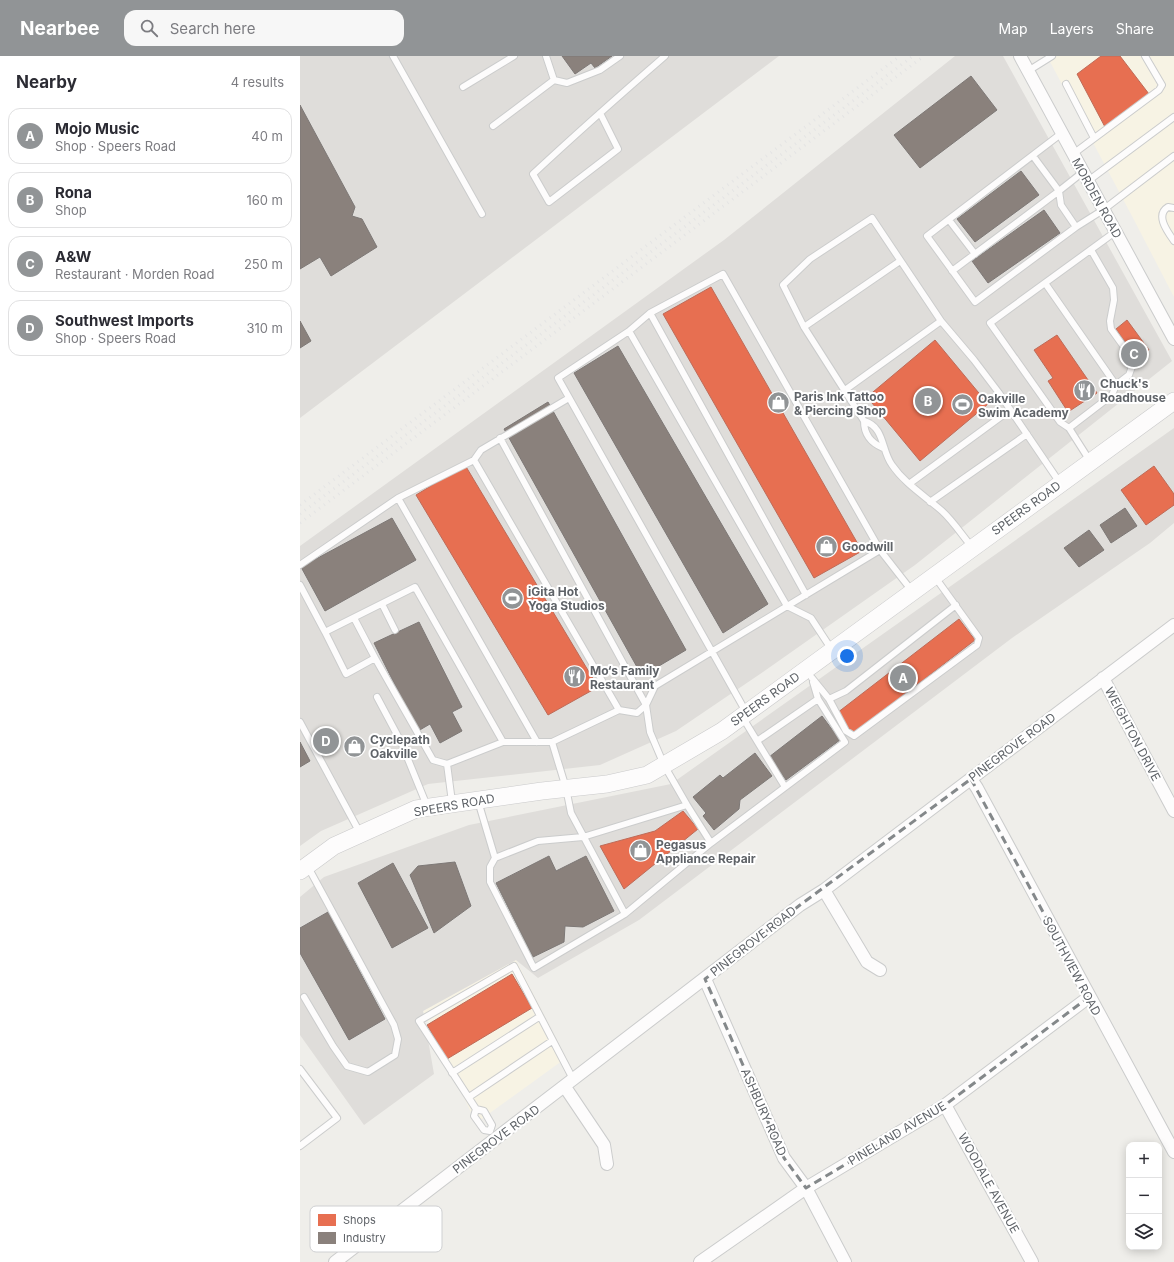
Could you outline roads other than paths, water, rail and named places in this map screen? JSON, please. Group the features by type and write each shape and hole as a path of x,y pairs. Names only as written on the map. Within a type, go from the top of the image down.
{"main road":[{"name":"SPEERS ROAD","path":"303,868 334,846 416,809 566,788 607,784 647,775 722,730 744,714 809,674 832,650 1174,401"}],"street":[{"name":"MORDEN ROAD","path":"1020,56 1174,339"},
{"name":"PINEGROVE ROAD","path":"405,1206 493,1135 569,1084 800,905 824,890 1174,625"},
{"name":"WEIGHTON DRIVE","path":"1103,678 1174,810"},
{"name":"SOUTHVIEW ROAD","path":"970,779 977,788 1174,1152"},
{"path":"824,890 868,962 880,970"},
{"name":"ASHBURY ROAD","path":"704,979 784,1158 806,1188 845,1262"},
{"name":"PINELAND AVENUE","path":"700,1262 806,1188 945,1105 1089,997"},
{"path":"569,1084 604,1145 607,1164"},
{"name":"WOODALE AVENUE","path":"945,1105 1032,1262"},
{"name":"PINEGROVE ROAD","path":"335,1262 347,1252"}],"lane":[{"path":"393,56 482,214"},
{"path":"463,87 514,56"},
{"path":"546,56 554,80"},
{"path":"554,80 567,83 600,70 620,56"},
{"path":"600,113 618,149 548,202 532,174 600,113 665,56"},
{"path":"1028,71 1052,56"},
{"path":"1073,154 1159,90 1162,85 1160,80 1145,56"},
{"path":"494,126 554,80"},
{"path":"1066,84 1094,138"},
{"path":"952,271 1059,191 1085,177 1174,117"},
{"path":"1062,133 927,236 975,302 1076,227 1103,210 1174,156"},
{"path":"1033,156 1059,191 1061,205 1076,227"},
{"path":"1174,208 1168,207 1163,210 1162,215 1166,229 1174,241"},
{"path":"883,448 873,444 864,428 864,420 804,327 783,285 810,260 872,218 941,321 974,360 1060,483"},
{"path":"949,220 975,254"},
{"path":"1166,229 1174,229"},
{"path":"1090,462 1069,428 1060,422 990,323 1115,232"},
{"path":"1069,428 1112,395 1116,386 1129,375 1134,361 1111,329 1110,321 1114,300 1113,288 1091,250"},
{"path":"804,327 900,261"},
{"path":"785,787 757,741 713,652 558,378 629,331 650,313 723,274 880,550 912,591"},
{"path":"1045,283 1116,386"},
{"path":"650,313 806,595"},
{"path":"845,390 941,321"},
{"path":"629,331 787,606 811,618 832,650"},
{"path":"300,565 398,498 474,460 480,450 569,398"},
{"path":"909,484 1010,410"},
{"path":"864,420 872,423 882,438 883,448 891,465 909,484 944,512 972,547"},
{"path":"930,502 1027,434"},
{"path":"500,438 646,705 650,732 664,765 711,843"},
{"path":"474,460 619,710"},
{"path":"398,498 537,742"},
{"path":"354,618 433,760 447,764 503,742 552,742 619,710 637,713 646,705 655,686 880,550"},
{"path":"809,674 829,699 846,731 854,736 971,650 977,645 979,638 933,575"},
{"path":"300,585 346,674 375,658"},
{"path":"325,632 415,587 503,742"},
{"path":"382,604 395,630"},
{"path":"829,699 846,691 956,605"},
{"path":"687,805 583,837 538,841 496,858 490,867 490,882 534,968 625,914 711,843 845,742 818,699 809,674"},
{"path":"378,697 401,742 428,807"},
{"path":"757,741 818,699"},
{"path":"300,722 361,834"},
{"path":"552,742 566,788 571,813 625,914"},
{"path":"447,764 452,804"},
{"path":"477,800 496,858"},
{"path":"303,868 394,1025 398,1039 395,1055 368,1072 347,1066 333,1046 304,997"},
{"path":"493,1135 492,1125 484,1111 476,1109 419,1021 514,966 552,1042 569,1084"},
{"path":"452,1073 539,1017"},
{"path":"469,1097 552,1042"},
{"path":"300,1069 337,1118 300,1146"},
{"path":"476,1109 474,1116 484,1130 493,1135"}],"railway":[{"path":"300,505 900,56"},
{"path":"300,514 913,56"},
{"path":"300,523 924,56"}],"place":[{"name":"A&W","path":"1134,354"},
{"name":"Chuck's Roadhouse","path":"1085,390"},
{"name":"Rona","path":"928,401"},
{"name":"Paris Ink Tattoo & Piercing Shop","path":"778,403"},
{"name":"Oakville Swim Academy","path":"962,405"},
{"name":"Goodwill","path":"827,546"},
{"name":"iGita Hot Yoga Studios","path":"512,598"},
{"name":"Mo‘s Family Restaurant","path":"574,677"},
{"name":"Mojo Music","path":"903,678"},
{"name":"Southwest Imports","path":"326,741"},
{"name":"Cyclepath Oakville","path":"354,746"},
{"name":"Pegasus Appliance Repair","path":"641,851"}]}
